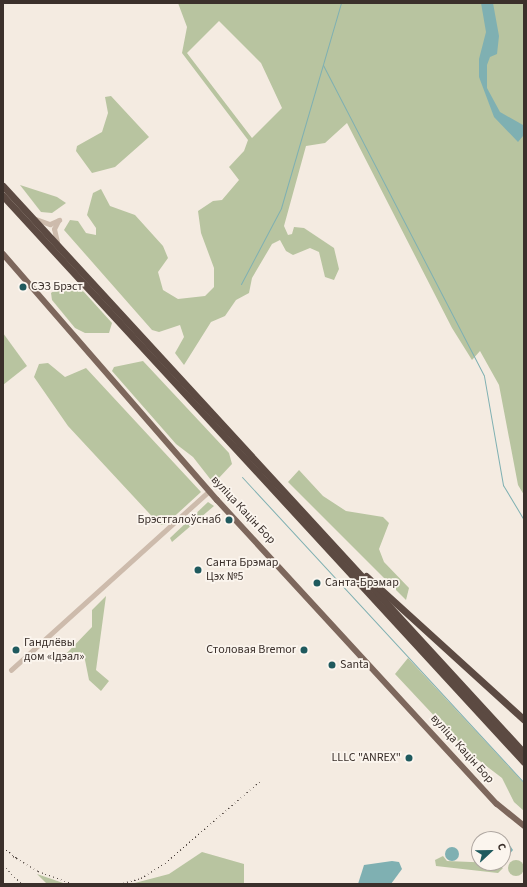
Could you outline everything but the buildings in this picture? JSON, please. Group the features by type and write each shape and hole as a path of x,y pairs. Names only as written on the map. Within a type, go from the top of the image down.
{"highway":[{"path":"3,186 524,753"},
{"path":"3,196 524,762"},
{"path":"332,545 524,720"}],"main road":[{"name":"вуліца Кацін Бор","path":"3,254 210,491 497,804 524,826"}],"street":[{"path":"30,217 50,224 59,220 54,233 59,248"},
{"path":"11,670 210,491"}],"green space":[{"path":"178,3 524,3 524,495 518,485 499,385 480,351 472,360 452,328 347,123 325,143 306,146 284,226 288,235 292,234 294,227 304,228 334,248 339,269 334,280 325,277 319,252 310,248 293,255 286,251 280,240 272,244 252,278 249,293 236,300 225,316 211,322 184,365 175,353 184,337 180,325 159,332 152,330 64,230 70,220 78,221 86,233 96,235 96,228 87,215 93,193 101,189 110,206 135,215 163,246 168,258 158,272 163,290 178,299 205,296 214,287 214,268 201,233 198,211 213,201 222,200 239,180 229,167 244,151 248,140 182,53 187,27","holes":["219,21 261,63 282,108 252,138 187,53"]},
{"path":"111,96 149,137 115,167 92,173 76,151 77,146 102,132 108,113 105,97"},
{"path":"20,185 57,197 66,203 52,213 41,212"},
{"path":"64,283 72,284 84,292 112,323 109,333 85,333 75,328 52,300 51,293"},
{"path":"3,333 27,366 3,385"},
{"path":"143,361 229,453 232,464 217,480 211,480 193,457 176,444 112,371 114,367"},
{"path":"48,363 65,377 86,368 201,492 165,525 160,525 68,426 34,377 39,364"},
{"path":"299,470 323,496 346,511 383,517 389,523 379,549 384,562 409,588 406,600 288,482"},
{"path":"208,502 214,506 172,542 170,538"},
{"path":"106,596 96,670 109,681 101,691 89,680 84,655 70,661 66,654 92,627 92,610"},
{"path":"408,658 524,783 524,811 514,802 502,778 468,752 395,674"},
{"path":"202,852 244,864 244,884 131,884 169,874"},
{"path":"443,856 447,861 471,862 471,870 436,866 435,860"},
{"path":"516,860 522,862 524,868 522,874 516,876 510,874 509,871 511,871 511,862"},
{"path":"480,871 500,871 498,873"},
{"path":"37,874 66,884 47,884"}],"water":[{"path":"481,3 493,3 499,36 497,54 490,57 487,65 487,88 500,112 523,125 523,136 518,142 494,117 479,77 479,59 486,32"},
{"path":"449,847 455,847 459,851 459,857 455,861 449,861 445,857 445,851"},
{"path":"392,861 399,862 402,869 391,884 358,884 364,865"}],"waterway":[{"path":"241,284 281,208 341,3"},
{"path":"323,65 484,376 503,485 524,520"},
{"path":"242,477 524,783"}],"railway":[{"path":"119,884 141,878 165,863 261,780"},
{"path":"3,847 17,858"},
{"path":"13,856 38,871 73,884"},
{"path":"3,865 22,884"}],"place":[{"name":"СЭЗ Брэст","path":"23,287"},
{"name":"Брэстгалоўснаб","path":"229,520"},
{"name":"Санта Брэмар Цэх №5","path":"198,570"},
{"name":"Санта-Брэмар","path":"317,583"},
{"name":"Гандлёвы дом «Ідэал»","path":"16,650"},
{"name":"Столовая Bremor","path":"304,650"},
{"name":"Santa","path":"332,665"},
{"name":"LLLC \"ANREX\"","path":"409,758"}]}
